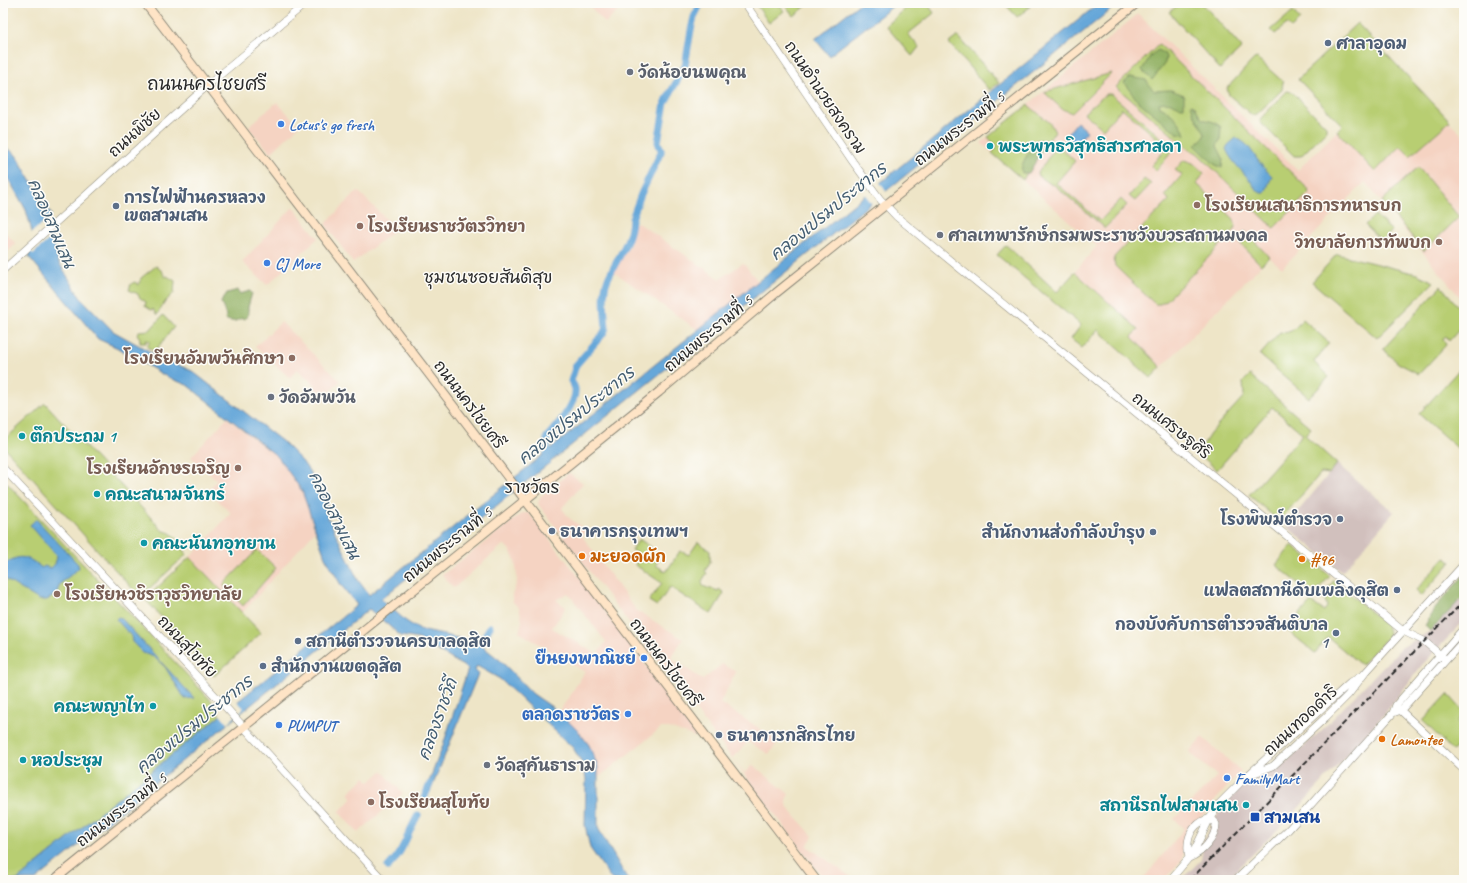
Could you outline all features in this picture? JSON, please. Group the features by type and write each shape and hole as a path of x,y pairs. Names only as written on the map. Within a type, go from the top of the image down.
{"main road":[{"name":"ถนนนครไชยศรี","path":"145,3 450,400 524,501 816,880"},
{"name":"ถนนพระรามที่ 5","path":"54,880 524,501 883,202 1137,3"}],"street":[{"name":"ถนนพิชัย","path":"3,270 58,218 208,85 306,3"},
{"name":"ถนนอำนวยสงคราม","path":"745,3 853,162 883,202"},
{"name":"ถนนเศรษฐศิริ","path":"883,202 1090,376 1403,631 1424,641 1446,660"},
{"name":"ถนนสุโขทัย","path":"3,468 244,727 383,880"},
{"name":"ถนนเทอดดำริ","path":"1170,880 1189,858 1210,818 1220,803 1247,776 1350,683 1365,673 1464,564"},
{"path":"1398,708 1439,654 1464,628"},
{"path":"1236,880 1289,829 1393,713 1464,640"},
{"path":"1398,708 1464,770"},
{"path":"1210,818 1216,824 1213,836 1196,855 1189,858 1189,835 1200,821 1210,818"}],"shaded area":[{"path":"587,3 627,3 605,23"},
{"name":"โรงเรียนเสนาธิการทหารบก","path":"1138,14 1298,170 1343,125 1298,79 1357,23 1464,137 1464,302 1365,182 1282,268 1269,257 1151,378 1057,293 1097,246 981,143"},
{"path":"277,102 299,126 271,153 248,127"},
{"name":"โรงเรียนราชวัตรวิทยา","path":"358,191 396,229 353,263 325,224"},
{"path":"293,207 318,238 267,285 242,262"},
{"path":"637,222 720,279 743,263 758,281 698,330 614,272 630,245 633,226"},
{"path":"3,230 16,244 3,256"},
{"name":"โรงเรียนอัมพวันศิกษา","path":"281,322 340,381 321,402 310,392 315,385 297,369 290,378 255,347"},
{"path":"227,418 278,457 302,491 315,531 242,613 190,557 231,513 208,491 217,480 191,457"},
{"name":"โรงพิพม์ตำรวจ","path":"1337,464 1394,512 1342,572 1286,526"},
{"path":"569,473 583,483 562,508 569,518 586,530 582,536 636,610 683,639 671,658 703,680 722,664 736,672 720,703 779,741 769,754 748,742 732,758 745,773 753,765 789,794 786,800 788,808 813,836 807,846 855,880 825,880 538,504 540,497"},
{"path":"523,513 529,513 698,735 696,737 669,728 661,728 598,778 598,767 589,745 559,712 585,672 519,632 522,621 519,608 512,601 512,595 517,582 517,575 515,560 509,549 504,544 454,588 442,575","holes":["568,593 606,642 597,654 552,628 566,607 556,600"]},
{"path":"1464,596 1464,621 1422,665 1383,716 1291,816 1227,880 1181,880 1201,860 1204,840 1216,817 1229,799 1248,782 1280,767 1322,730 1401,648 1430,631"},
{"path":"1202,737 1241,771 1186,834 1182,860 1163,880 1142,880 1184,829 1174,819 1217,776 1189,752"},
{"name":"โรงเรียนสุโขทัย","path":"382,771 403,793 358,833 339,812 352,798 348,793 365,777 370,782"}],"green space":[{"path":"755,3 777,3 784,11 769,23"},
{"path":"783,3 810,3 794,16"},
{"path":"912,3 927,3 934,13 908,34 919,47 912,56 886,26"},
{"path":"1004,3 1023,3 1030,7 1017,17"},
{"path":"1181,3 1202,3 1242,48 1220,69 1169,12"},
{"path":"1293,11 1300,20 1291,28 1287,24 1275,34 1271,30"},
{"path":"1357,23 1450,121 1410,156 1400,146 1375,172 1337,131 1342,125 1298,79"},
{"path":"958,36 999,83 989,90 949,43"},
{"path":"1159,44 1308,189 1309,193 1274,228 1197,153 1190,150 1116,87"},
{"path":"1158,50 1164,53 1166,57 1165,63 1152,80 1142,70 1151,55"},
{"path":"1257,58 1283,82 1282,90 1253,116 1229,95 1227,88 1254,59"},
{"path":"1112,73 1072,113 1062,109 1044,92"},
{"path":"1130,77 1146,80 1154,91 1171,90 1184,95 1184,107 1168,102 1159,103 1160,107 1169,112 1179,122 1185,135 1177,133 1138,101 1124,83"},
{"path":"1287,91 1292,92 1326,126 1326,131 1301,156 1294,156 1260,122 1261,118"},
{"path":"1106,94 1111,94 1174,149 1156,171 1151,166 1167,147 1122,108 1103,129 1084,113"},
{"path":"1191,104 1194,105 1202,119 1214,122 1221,127 1220,140 1217,146 1223,158 1222,168 1214,164 1195,145 1203,138 1205,134 1193,112"},
{"path":"1028,105 1050,123 1055,132 1040,150 1023,180 992,153 997,147 988,137"},
{"path":"1037,140 1045,140 1045,145 1029,173 1022,173 1022,165 1026,156"},
{"path":"1057,144 1075,161 1056,183 1100,221 1121,199 1127,205 1105,228 1053,184 1052,185 1039,176 1038,173"},
{"path":"1184,160 1193,163 1204,173 1197,184 1233,218 1236,227 1234,231 1166,301 1160,304 1155,304 1115,266 1114,257 1169,200 1165,195 1182,175 1175,170"},
{"path":"1418,167 1459,217 1424,251 1382,201"},
{"path":"1144,179 1151,184 1135,201 1129,196"},
{"path":"1375,215 1392,231 1382,241 1365,225"},
{"path":"1245,231 1269,257 1261,265 1237,240"},
{"path":"1006,245 1057,292 1075,272 1138,329 1132,337 1161,367 1151,378 1098,330 1082,348 1071,339 1081,325 997,255"},
{"path":"1337,254 1417,274 1434,282 1377,338 1312,282"},
{"path":"156,266 162,271 165,277 167,276 175,281 174,293 165,302 157,315 153,309 151,310 145,306 146,302 139,297 138,294 129,290 131,284 135,282 139,285 141,278"},
{"path":"1441,286 1464,313 1464,324 1449,341 1446,337 1443,339 1446,345 1419,374 1398,363 1383,349"},
{"path":"238,290 240,294 250,291 252,293 248,307 248,315 245,319 242,318 236,321 229,321 225,319 226,316 221,302 227,293"},
{"path":"163,315 174,327 155,351 147,347 150,341 146,340 146,343 140,343 140,338 137,334 139,331 150,330"},
{"path":"1303,319 1329,343 1314,362 1329,377 1309,398 1260,355 1280,332 1284,333 1290,331"},
{"path":"1464,364 1464,453 1463,453 1419,414"},
{"path":"1250,375 1311,428 1305,435 1337,464 1329,474 1321,473 1279,521 1249,495 1303,434 1272,407 1217,470 1198,453 1210,434 1244,396 1243,382"},
{"name":"โรงเรียนวชิราวุธวิทยาลัย","path":"45,403 163,531 171,533 177,539 186,553 186,555 141,596 139,596 3,446 3,441"},
{"name":"โรงเรียนวชิราวุธวิทยาลัย","path":"3,479 218,708 217,710 220,716 17,880 3,880"},
{"path":"639,539 651,547 647,554 658,560 656,565 666,572 680,551 689,555 698,542 710,551 710,562 705,571 707,573 702,581 703,586 718,591 719,589 724,593 711,614 670,587 657,606 649,601 662,583 635,565 640,556 632,550"},
{"path":"1292,545 1330,576 1313,595 1276,565"},
{"path":"257,550 276,568 243,606 223,585"},
{"name":"โรงเรียนวชิราวุธวิทยาลัย","path":"190,557 261,633 214,676 145,599"},
{"path":"1445,557 1451,562 1421,596 1416,590"},
{"path":"1464,575 1464,596 1430,631 1425,626 1434,609"},
{"path":"1334,580 1387,626 1389,633 1387,638 1361,665 1328,637 1315,653 1286,629 1311,602 1324,611 1327,607 1324,596"},
{"path":"1448,694 1464,712 1458,722 1464,727 1464,739 1453,751 1423,721"}],"water":[{"path":"860,3 897,3 829,56 815,39"},
{"path":"1099,3 1119,3 381,599 406,621 420,630 477,642 501,661 533,694 559,712 580,733 589,745 598,767 598,828 628,880 612,880 590,848 585,825 586,779 583,764 573,748 500,679 477,666 475,670 478,674 430,792 425,792 443,745 468,669 419,639 401,636 369,609 36,880 17,880 357,605 341,585 325,557 302,491 278,457 187,385 167,377 118,348 98,339 29,257 32,232 26,210 3,169 3,147 16,155 52,216 51,233 58,261 80,297 113,331 156,355 192,371 283,442 302,461 323,491 327,503 325,511 358,580 369,595 880,183"},
{"path":"1077,122 1087,131 1075,145 1065,137"},
{"path":"1236,138 1248,147 1272,176 1265,193 1261,193 1256,190 1229,155 1226,149 1228,145"},
{"path":"36,519 78,564 79,568 60,584 56,595 47,600 39,600 3,578 3,565 14,559 28,559 42,568 44,566 51,568 55,564 57,556 30,525"},
{"path":"118,617 121,618 194,698 185,699 165,667 154,657 143,653 132,642 131,636 116,619"}],"pier":[{"path":"879,181 887,193 872,204 864,193"},
{"path":"53,214 54,235 33,254 28,248 30,234"},
{"path":"236,700 244,708 228,723 219,714"}],"waterway":[{"path":"661,150 658,142 665,103 685,66 694,17 701,3"},
{"path":"633,216 641,194 661,152"},
{"name":"คลองเปรมประชากร","path":"547,461 547,437 565,415 575,395 575,388 571,381 576,365 603,334 606,328 604,304 605,286 629,236 632,219"},
{"path":"475,651 490,627"},
{"name":"คลองราชวิถี","path":"424,798 430,784"},
{"name":"คลองราชวิถี","path":"388,867 402,849 418,815"}],"railway":[{"path":"1190,880 1464,601"}],"place":[{"name":"ศาลาอุดม","path":"1328,43"},
{"name":"วัดน้อยนพคุณ","path":"630,72"},
{"name":"Lotus's go fresh","path":"281,124"},
{"name":"พระพุทธวิสุทธิสารศาสดา","path":"990,146"},
{"name":"โรงเรียนเสนาธิการทหารบก","path":"1197,205"},
{"name":"การไฟฟ้านครหลวง เขตสามเสน","path":"116,206"},
{"name":"โรงเรียนราชวัตรวิทยา","path":"360,226"},
{"name":"ศาลเทพารักษ์กรมพระราชวังบวรสถานมงคล","path":"940,235"},
{"name":"วิทยาลัยการทัพบก","path":"1439,242"},
{"name":"CJ More","path":"267,263"},
{"name":"โรงเรียนอัมพวันศิกษา","path":"292,358"},
{"name":"วัดอัมพวัน","path":"271,397"},
{"name":"ตึกประถม 1","path":"22,436"},
{"name":"โรงเรียนอักษรเจริญ","path":"238,468"},
{"name":"คณะสนามจันทร์","path":"97,494"},
{"name":"โรงพิพม์ตำรวจ","path":"1340,519"},
{"name":"ธนาคารกรุงเทพฯ","path":"552,531"},
{"name":"สํานักงานส่งกําลังบํารุง","path":"1153,532"},
{"name":"คณะนันทอุทยาน","path":"144,543"},
{"name":"มะยอดผัก","path":"582,556"},
{"name":"#96","path":"1302,559"},
{"name":"แฟลตสถานีดับเพลิงดุสิต","path":"1397,590"},
{"name":"โรงเรียนวชิราวุธวิทยาลัย","path":"57,594"},
{"name":"กองบังคับการตำรวจสันติบาล 1","path":"1336,633"},
{"name":"สถานีตำรวจนครบาลดุสิต","path":"298,641"},
{"name":"ยืนยงพาณิชย์","path":"644,658"},
{"name":"สำนักงานเขตดุสิต","path":"263,666"},
{"name":"คณะพญาไท","path":"153,706"},
{"name":"ตลาดราชวัตร","path":"628,714"},
{"name":"PUMPUT","path":"279,725"},
{"name":"ธนาคารกสิกรไทย","path":"719,735"},
{"name":"Lamontee","path":"1382,739"},
{"name":"หอประชุม","path":"23,760"},
{"name":"วัดสุคันธาราม","path":"487,765"},
{"name":"FamilyMart","path":"1227,778"},
{"name":"โรงเรียนสุโขทัย","path":"371,802"},
{"name":"สถานีรถไฟสามเสน","path":"1246,805"},
{"name":"สามเสน","path":"1255,817"}],"district":[{"name":"ถนนนครไชยศรี","path":"207,84"},
{"name":"ชุมชนซอยสันติสุข","path":"488,277"},
{"name":"ราชวัตร","path":"532,487"}],"water label":[{"name":"คลองสามเสน","path":"52,223"},
{"name":"คลองสามเสน","path":"335,515"}]}
